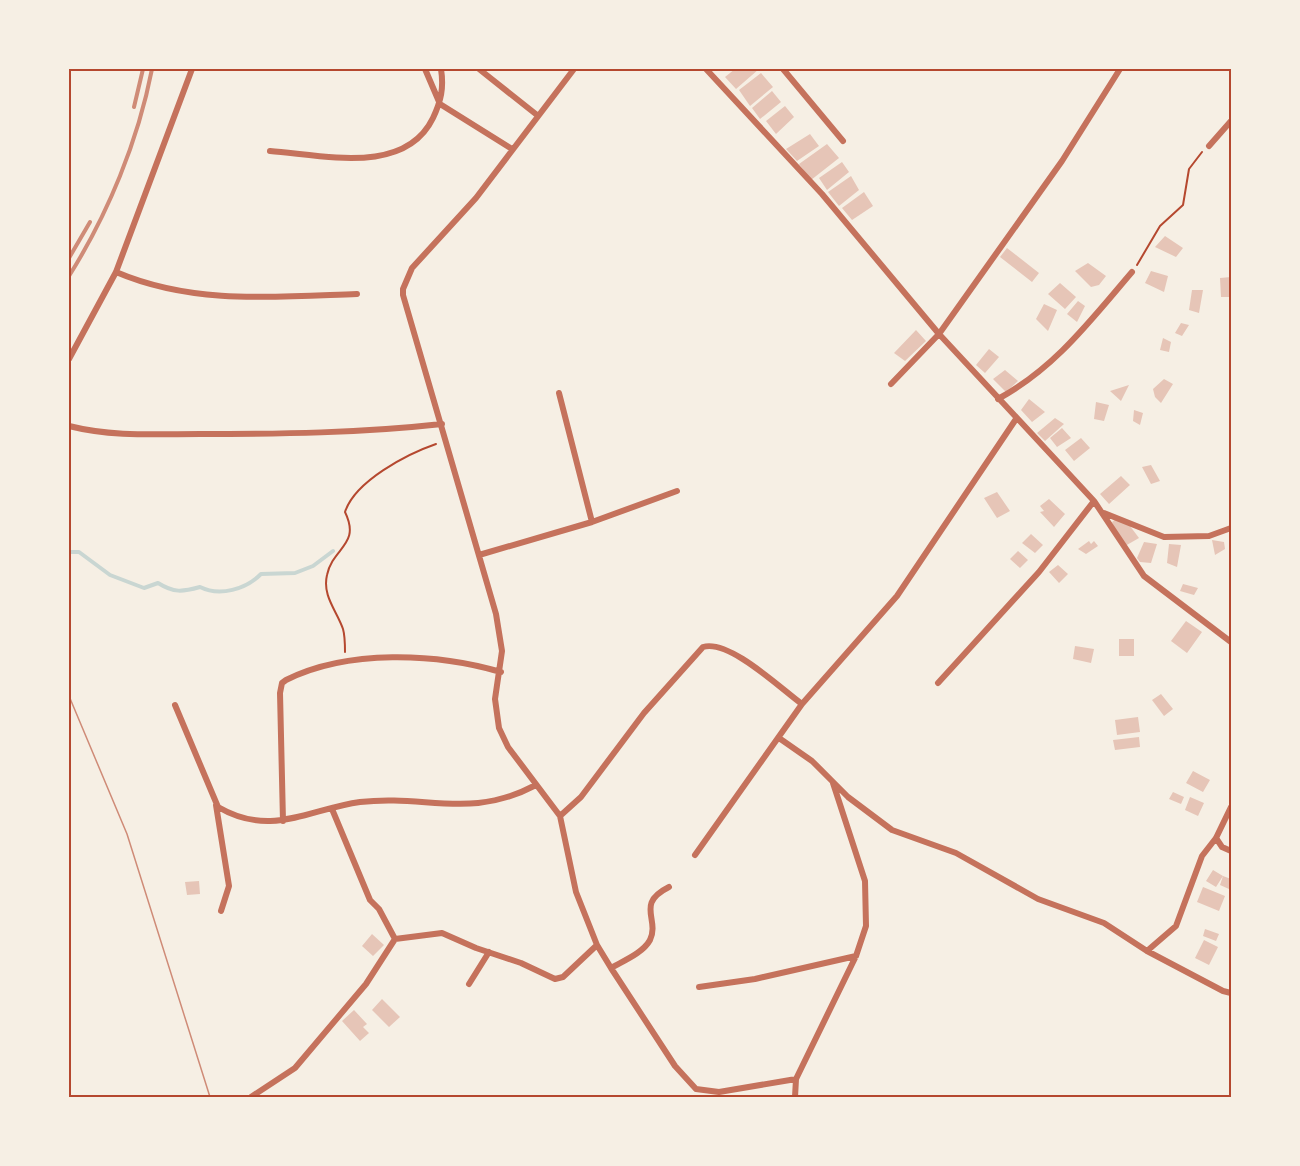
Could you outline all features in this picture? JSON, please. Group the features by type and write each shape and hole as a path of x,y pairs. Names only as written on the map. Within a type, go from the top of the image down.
{"street":[{"path":"69,359 116,272 192,69"},
{"path":"425,69 440,104 512,149"},
{"path":"270,152 376,158 398,152 423,136 440,104 443,90 441,69"},
{"path":"479,69 537,115"},
{"path":"574,69 476,198 412,268 403,289 403,295 442,424 501,636 501,672 495,699 499,728 508,747 560,816 576,892 597,945 675,1066 696,1089 719,1092 796,1080"},
{"path":"706,69 822,194 939,334 1094,501 1144,576 1231,642"},
{"path":"783,69 843,141"},
{"path":"891,384 939,334 1062,161 1120,69"},
{"path":"1209,146 1231,122"},
{"path":"116,272 155,286 216,296 253,298 357,294"},
{"path":"998,399 1037,376 1054,360 1132,272"},
{"path":"559,393 592,522"},
{"path":"695,855 802,704 897,596 1016,419"},
{"path":"69,426 109,433 247,434 384,430 442,424"},
{"path":"479,555 592,522 677,491"},
{"path":"938,683 1039,572 1094,501"},
{"path":"1104,513 1164,537 1209,536 1231,528"},
{"path":"560,816 581,797 644,713 703,647 712,645 728,650 802,704"},
{"path":"283,821 282,683 294,676 345,661 405,658 453,660 501,672"},
{"path":"175,705 216,804 229,886 221,911"},
{"path":"779,738 831,777 848,797 892,830 956,853 1038,899 1076,910 1104,923 1147,951 1231,993"},
{"path":"795,1097 796,1080 856,956 866,926 865,881 844,809 831,777"},
{"path":"216,804 237,814 283,821 378,801 448,805 488,802 506,798 536,785"},
{"path":"1147,951 1176,926 1202,856 1216,838 1231,807"},
{"path":"332,809 368,896 379,909 395,939"},
{"path":"1216,838 1222,847 1231,851"},
{"path":"611,968 641,950 650,939 651,902 658,893 669,887"},
{"path":"251,1097 295,1068 366,984 395,939 442,933 521,963 555,979 563,977 597,945"},
{"path":"469,984 489,952"},
{"path":"699,987 755,979 856,956"}],"path":[{"path":"1132,272 1160,226 1184,205 1190,169 1209,146"},
{"path":"345,661 344,632 328,598 326,577 331,563 349,538 352,525 345,512 349,499 389,467 416,451 446,440"}],"building":[{"path":"735,69 759,69 736,89 725,77"},
{"path":"761,73 773,87 750,106 739,90"},
{"path":"772,91 781,102 760,119 752,108"},
{"path":"785,106 794,117 776,134 766,121"},
{"path":"810,134 819,146 797,161 786,149"},
{"path":"827,144 839,158 811,180 799,164"},
{"path":"842,162 849,172 827,190 819,178"},
{"path":"851,176 859,190 839,206 828,192"},
{"path":"864,192 873,206 852,220 842,208"},
{"path":"1165,236 1183,248 1176,257 1155,247"},
{"path":"1007,248 1039,273 1032,282 1000,257"},
{"path":"1088,263 1106,276 1099,285 1091,287 1075,271"},
{"path":"1151,271 1168,276 1164,292 1145,283"},
{"path":"1231,277 1231,297 1221,297 1220,278"},
{"path":"1060,283 1076,297 1065,309 1048,294"},
{"path":"1192,290 1203,290 1199,313 1189,310"},
{"path":"1078,301 1085,306 1077,322 1067,314"},
{"path":"1044,304 1057,310 1048,331 1036,319"},
{"path":"1181,323 1189,325 1182,336 1175,333"},
{"path":"916,330 926,341 905,361 894,353"},
{"path":"1163,338 1171,342 1169,352 1160,350"},
{"path":"989,349 999,357 985,373 976,365"},
{"path":"1005,370 1018,381 1006,392 993,379"},
{"path":"1164,379 1173,384 1161,403 1155,397 1153,389"},
{"path":"1129,385 1121,401 1110,391"},
{"path":"1029,399 1045,412 1032,422 1021,410"},
{"path":"1096,402 1109,405 1104,421 1094,419"},
{"path":"1134,410 1143,413 1140,425 1133,421"},
{"path":"1055,418 1064,424 1045,441 1037,433"},
{"path":"1062,428 1071,438 1057,447 1050,438"},
{"path":"1081,438 1090,448 1074,461 1065,450"},
{"path":"1151,465 1160,481 1151,484 1142,467"},
{"path":"1121,476 1130,485 1109,504 1100,494"},
{"path":"997,492 1010,511 997,518 984,498"},
{"path":"1049,499 1065,514 1054,527 1040,512 1044,511 1040,506"},
{"path":"1116,519 1127,522 1139,538 1125,546 1112,522"},
{"path":"1031,534 1043,545 1035,553 1022,543"},
{"path":"1212,540 1224,542 1225,549 1215,555"},
{"path":"1089,541 1091,544 1094,541 1098,546 1086,554 1078,549"},
{"path":"1144,542 1157,544 1151,563 1140,562 1137,558"},
{"path":"1169,544 1181,545 1177,567 1167,563"},
{"path":"1018,551 1028,560 1020,568 1010,559"},
{"path":"1058,565 1068,574 1059,583 1049,572"},
{"path":"1183,584 1198,588 1194,595 1180,591"},
{"path":"1186,621 1202,632 1187,653 1171,641"},
{"path":"1119,639 1134,639 1134,656 1119,656"},
{"path":"1075,646 1094,649 1091,663 1073,659"},
{"path":"1161,694 1173,709 1164,716 1152,700"},
{"path":"1138,717 1140,732 1117,735 1115,720"},
{"path":"1139,737 1140,747 1115,750 1113,740"},
{"path":"1193,771 1210,780 1203,792 1186,783"},
{"path":"1173,792 1184,797 1181,804 1169,799"},
{"path":"1190,797 1204,803 1198,816 1185,810"},
{"path":"1213,870 1223,876 1216,887 1206,881"},
{"path":"1223,876 1231,879 1229,889 1220,885"},
{"path":"199,881 200,894 187,895 185,882"},
{"path":"1203,887 1225,896 1219,911 1197,902"},
{"path":"1205,929 1219,934 1216,941 1203,936"},
{"path":"372,934 384,945 373,956 362,946"},
{"path":"1204,940 1218,947 1209,965 1195,958"},
{"path":"382,999 400,1017 389,1027 372,1010"},
{"path":"354,1010 367,1024 363,1027 369,1033 360,1041 342,1021"}],"waterway":[{"path":"69,552 79,552 110,575 144,588 158,583 174,590 183,591 200,587 224,591 248,584 261,574 295,573 313,566 333,551"}],"tram line":[{"path":"69,696 127,834 210,1097"}],"railway":[{"path":"134,107 143,69"},
{"path":"69,276 96,228 120,176 139,123 152,69"},
{"path":"69,258 90,222"}]}
